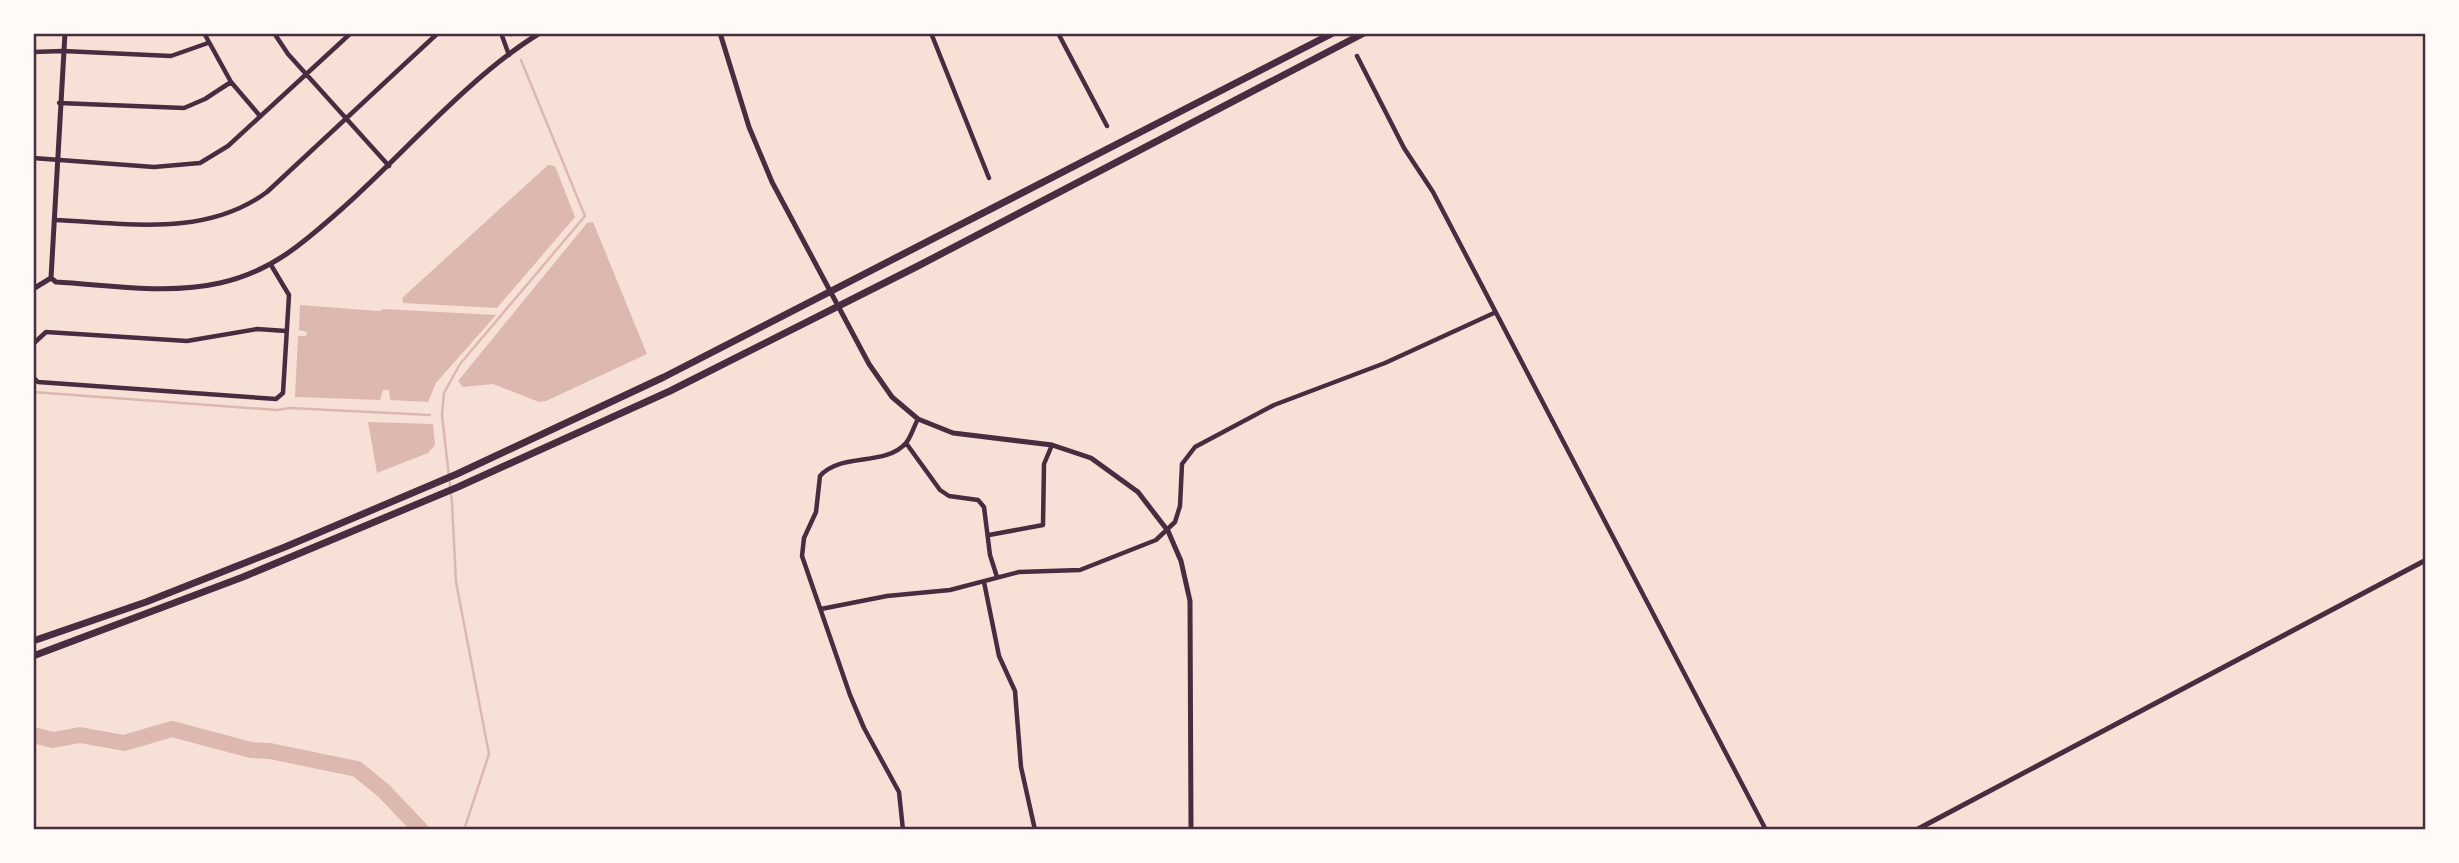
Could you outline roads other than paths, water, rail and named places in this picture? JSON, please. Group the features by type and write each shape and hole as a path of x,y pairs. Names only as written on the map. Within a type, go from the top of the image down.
{"highway":[{"path":"33,641 224,572 457,474 664,377 831,293 1333,33"},
{"path":"33,656 243,577 458,487 670,391 1364,33"}],"street":[{"path":"51,278 52,220 65,33"},
{"path":"204,33 231,82 260,116"},
{"path":"274,33 389,166"},
{"path":"52,220 176,225 236,212 267,192 438,33"},
{"path":"500,33 509,54"},
{"path":"51,278 56,282 176,289 222,283 271,265 300,246 509,54 540,33"},
{"path":"720,33 749,127 772,182 881,384 918,419 966,436 1069,449 1111,469 1138,492 1168,531 1181,561 1190,601 1191,830"},
{"path":"931,33 989,178"},
{"path":"1058,33 1107,126"},
{"path":"33,158 153,167 188,166 210,159 307,74 348,34"},
{"path":"33,52 171,56 208,43"},
{"path":"1357,57 1404,148 1433,192 1766,830"},
{"path":"59,103 184,108 205,99 231,82"},
{"path":"33,377 38,382 276,399 283,393 289,295 271,265"},
{"path":"33,289 51,278"},
{"path":"821,609 844,602 950,590 1027,570 1080,570 1156,540 1168,531 1179,514 1182,464 1195,447 1274,405 1385,363 1494,313"},
{"path":"33,368 33,345 46,332 187,341 257,329 286,331"},
{"path":"903,830 899,792 849,695 802,556 804,538 816,512 820,476 831,468 890,453 906,443 918,419"},
{"path":"906,443 940,490 949,496 978,500 984,506 990,555 997,577"},
{"path":"989,535 1043,525 1044,464 1052,445"},
{"path":"1916,830 2426,560"},
{"path":"984,582 999,656 1015,691 1021,767 1035,830"}],"waterway":[{"path":"464,830 489,754 456,582 452,503 442,415 444,393 460,364 585,216 521,60"},
{"path":"33,392 277,410 290,408 430,415"},
{"path":"33,735 53,740 80,735 124,743 172,729 251,750 270,751 357,769 384,791 421,830"}]}
